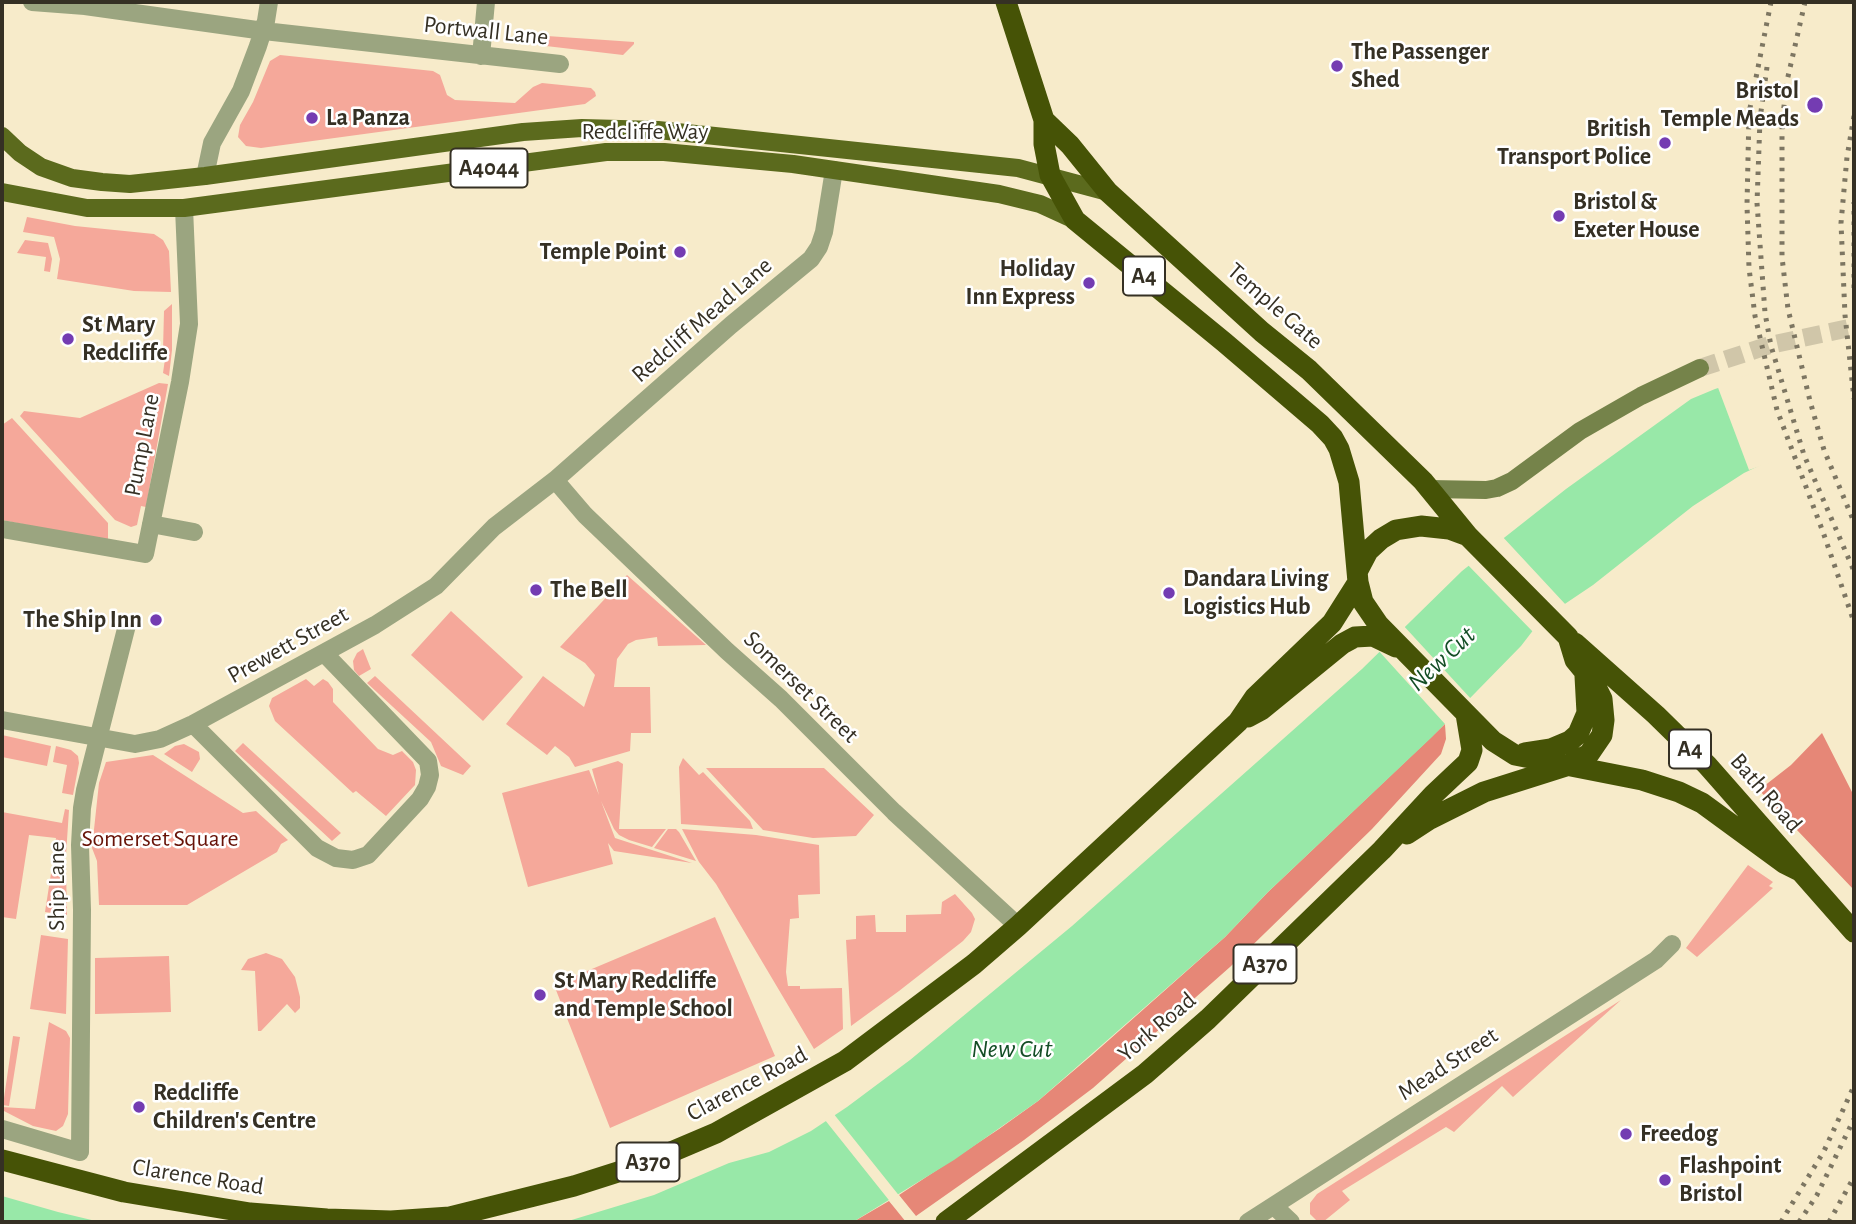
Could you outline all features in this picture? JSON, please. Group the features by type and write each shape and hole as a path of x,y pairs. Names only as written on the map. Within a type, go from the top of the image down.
{"highway":[{"name":"Temple Gate","path":"1006,2 1044,120 1044,144 1050,175 1075,220"},
{"name":"Temple Gate","path":"1044,120 1070,145 1108,192 1262,332 1309,370 1430,489 1473,542"},
{"name":"A4","path":"1075,220 1232,349 1333,438 1349,482 1357,576 1363,601 1378,624 1471,723 1515,755 1551,749 1570,741 1578,734 1587,713 1588,695 1584,670"},
{"name":"Clarence Road","path":"3,1160 124,1192 250,1213 391,1221 450,1217 574,1186 643,1164 716,1133 845,1061 955,979 1018,926 1238,722 1255,697 1332,623 1368,551 1381,539 1396,530 1421,526 1449,529 1473,542"},
{"name":"A4","path":"1473,542 1566,636 1575,660 1594,683 1602,699 1602,735 1589,754 1566,766"},
{"name":"Clarence Road","path":"1238,722 1261,710 1342,644 1355,638 1373,636 1404,652"},
{"name":"Bath Road","path":"1566,636 1656,715 1707,765 1854,932"},
{"name":"York Road","path":"946,1222 1155,1065 1208,1019 1382,850 1468,762 1472,750 1471,723"},
{"name":"Bath Road","path":"1515,755 1616,774 1679,792 1702,803 1807,879"},
{"name":"York Road","path":"1382,850 1460,803 1492,789 1566,766"}],"main road":[{"name":"Redcliffe Way","path":"2,136 30,160 52,172 72,178 130,184 523,132 582,128 658,130 1018,168 1050,175"},
{"name":"Redcliffe Way","path":"2,192 88,208 184,208 606,152 664,152 793,164 999,194 1040,204 1075,220"},
{"name":"A4044","path":"1050,175 1108,192"}],"street":[{"name":"Portwall Lane","path":"32,2 560,64"},
{"path":"205,176 212,143 241,91 264,31 269,2"},
{"path":"481,55 486,2"},
{"name":"Redcliff Mead Lane","path":"555,480 811,258 819,247 824,232 834,170"},
{"name":"Pump Lane","path":"2,529 145,554 189,324 184,208"},
{"path":"1430,489 1486,490 1512,481 1580,431 1641,396 1700,368"},
{"name":"Prewett Street","path":"2,720 135,744 160,739 193,724 375,625 436,586 494,527 555,480"},
{"name":"Somerset Street","path":"555,480 585,515 781,699 894,812 1018,926"},
{"name":"Pump Lane","path":"151,524 194,532"},
{"name":"Ship Lane","path":"6,1130 80,1152 80,845 85,790 127,625"},
{"path":"193,724 317,848 336,858 353,860 368,855 428,787 428,761 324,653"},
{"name":"Mead Street","path":"1248,1222 1656,960 1672,944"},
{"path":"3,1160 6,1130"},
{"path":"1275,1206 1291,1222"}],"green space":[{"path":"547,36 634,44 623,55 546,46"},
{"path":"280,55 433,71 440,75 447,95 455,100 515,103 533,87 542,83 591,88 596,96 585,104 261,148 246,146 238,137 240,125 270,61"},
{"path":"27,217 75,226 154,234 163,240 169,251 171,292 134,291 57,279 60,259 54,237 23,232"},
{"path":"25,240 48,243 52,259 50,272 44,271 46,257 17,253"},
{"path":"172,304 169,376 163,373 166,352 169,351 166,348 163,350 164,311"},
{"path":"159,383 168,384 146,507 141,506 137,525 131,527 115,520 20,416 24,411 80,418"},
{"path":"12,418 108,523 108,541 2,520 2,425"},
{"path":"627,575 706,645 658,646 657,637 628,644 617,659 614,687 650,687 651,733 631,733 630,751 575,767 569,757 555,746 547,755 506,724 543,676 584,707 595,675 585,663 560,647"},
{"path":"451,611 523,677 483,721 411,655"},
{"path":"363,649 371,669 359,676 354,670 353,661"},
{"path":"375,676 471,766 463,775 441,766 431,742 367,683"},
{"path":"306,679 314,686 323,679 328,682 333,689 333,702 378,749 393,755 402,751 413,762 416,770 415,785 386,816 356,791 353,793 275,721 269,706 272,698"},
{"path":"2,735 51,746 47,766 2,757"},
{"path":"243,743 341,833 332,841 235,751"},
{"path":"184,744 199,752 200,759 192,772 164,754 175,746"},
{"path":"56,746 71,750 78,756 73,795 62,793 67,765 53,762"},
{"name":"Somerset Square","path":"153,755 243,813 256,811 288,840 281,844 277,852 187,905 99,905 97,861 92,848 99,783 106,762"},
{"path":"683,758 699,775 703,772 750,821 753,829 681,824 679,767"},
{"path":"618,761 623,764 619,829 666,829 652,847 629,840 614,829 601,801 615,838 692,863 614,851 608,843 613,864 528,887 502,793 589,770 599,795 592,769"},
{"path":"706,768 824,768 874,815 856,836 813,838 763,830"},
{"path":"65,809 69,810 66,855 62,859 53,859 56,838 29,835 16,919 2,917 2,812 62,823"},
{"path":"668,829 676,829 679,832 696,861 654,848"},
{"path":"682,829 756,835 819,845 820,894 798,895 799,918 790,919 786,972 788,986 800,986 800,989 842,988 843,1029 814,1049 716,884 699,862"},
{"path":"1748,865 1773,882 1769,886 1773,888 1697,957 1686,948"},
{"path":"52,867 66,869 67,915 45,912"},
{"path":"955,894 975,919 971,932 963,941 851,1026 846,940 856,939 856,916 875,915 876,932 906,932 906,915 941,914 942,902"},
{"path":"715,917 775,1056 610,1128 554,985"},
{"path":"41,935 68,939 66,1014 30,1009"},
{"path":"266,953 282,959 295,977 300,1008 295,1013 287,1004 258,1031 255,971 241,970 248,959"},
{"path":"169,956 171,1012 95,1014 95,958"},
{"path":"1621,1000 1513,1097 1502,1086 1454,1132 1446,1127 1342,1191 1350,1200 1323,1222 1318,1222 1310,1214 1310,1203 1317,1194"},
{"path":"49,1022 66,1031 70,1038 68,1114 63,1126 56,1131 33,1126 2,1110 2,1107 35,1109"},
{"path":"13,1036 20,1037 9,1106 3,1105"}],"shaded area":[{"path":"1445,724 1446,739 1441,754 1372,829 1230,967 1093,1088 916,1216 899,1195 1038,1101 1092,1055 1225,937 1268,892"},
{"path":"1822,733 1854,796 1854,890 1759,790 1791,765"},
{"path":"889,1201 906,1222 853,1222"}],"water":[{"name":"New Cut","path":"1854,345 1786,453 1744,473 1693,506 1593,585 1541,620 1521,646 1432,737 1268,892 1225,937 1038,1101 954,1160 853,1222 565,1222 654,1195 729,1163 769,1152 811,1131 847,1107 910,1060 1072,926 1362,669 1462,571 1566,489 1691,399"},
{"path":"2,1196 58,1212 100,1222 2,1222"}],"pier":[{"path":"1854,341 1854,437 1823,444 1749,470 1717,385"},
{"path":"1501,535 1566,605 1543,622 1535,634 1466,563"},
{"path":"1402,624 1472,700 1446,728 1377,649"},
{"path":"833,1113 901,1198 892,1204 825,1120"}],"tunnel":[{"path":"1700,368 1770,345 1854,327"}],"railway":[{"path":"1771,2 1749,113 1747,205 1749,268 1755,316 1777,410 1854,622"},
{"path":"1805,2 1787,81 1782,123 1782,257 1788,309 1810,401 1824,450 1854,522"},
{"path":"1767,67 1760,119 1757,203 1765,313 1771,346 1804,455 1854,571"},
{"path":"1854,116 1841,223 1845,315 1854,399"},
{"path":"1854,202 1854,288"},
{"path":"1781,1222 1824,1151 1854,1086"},
{"path":"1799,1222 1817,1195 1854,1119"},
{"path":"1829,1222 1854,1177"}],"place":[{"name":"The Passenger Shed","path":"1337,66"},
{"name":"Bristol Temple Meads","path":"1815,105"},
{"name":"La Panza","path":"312,118"},
{"name":"British Transport Police","path":"1665,143"},
{"name":"Bristol & Exeter House","path":"1559,216"},
{"name":"Temple Point","path":"680,252"},
{"name":"Holiday Inn Express","path":"1089,283"},
{"name":"St Mary Redcliffe","path":"68,339"},
{"name":"The Bell","path":"536,590"},
{"name":"Dandara Living Logistics Hub","path":"1169,593"},
{"name":"The Ship Inn","path":"156,620"},
{"name":"St Mary Redcliffe and Temple School","path":"540,995"},
{"name":"Redcliffe Children's Centre","path":"139,1107"},
{"name":"Freedog","path":"1626,1134"},
{"name":"Flashpoint Bristol","path":"1665,1180"}]}
